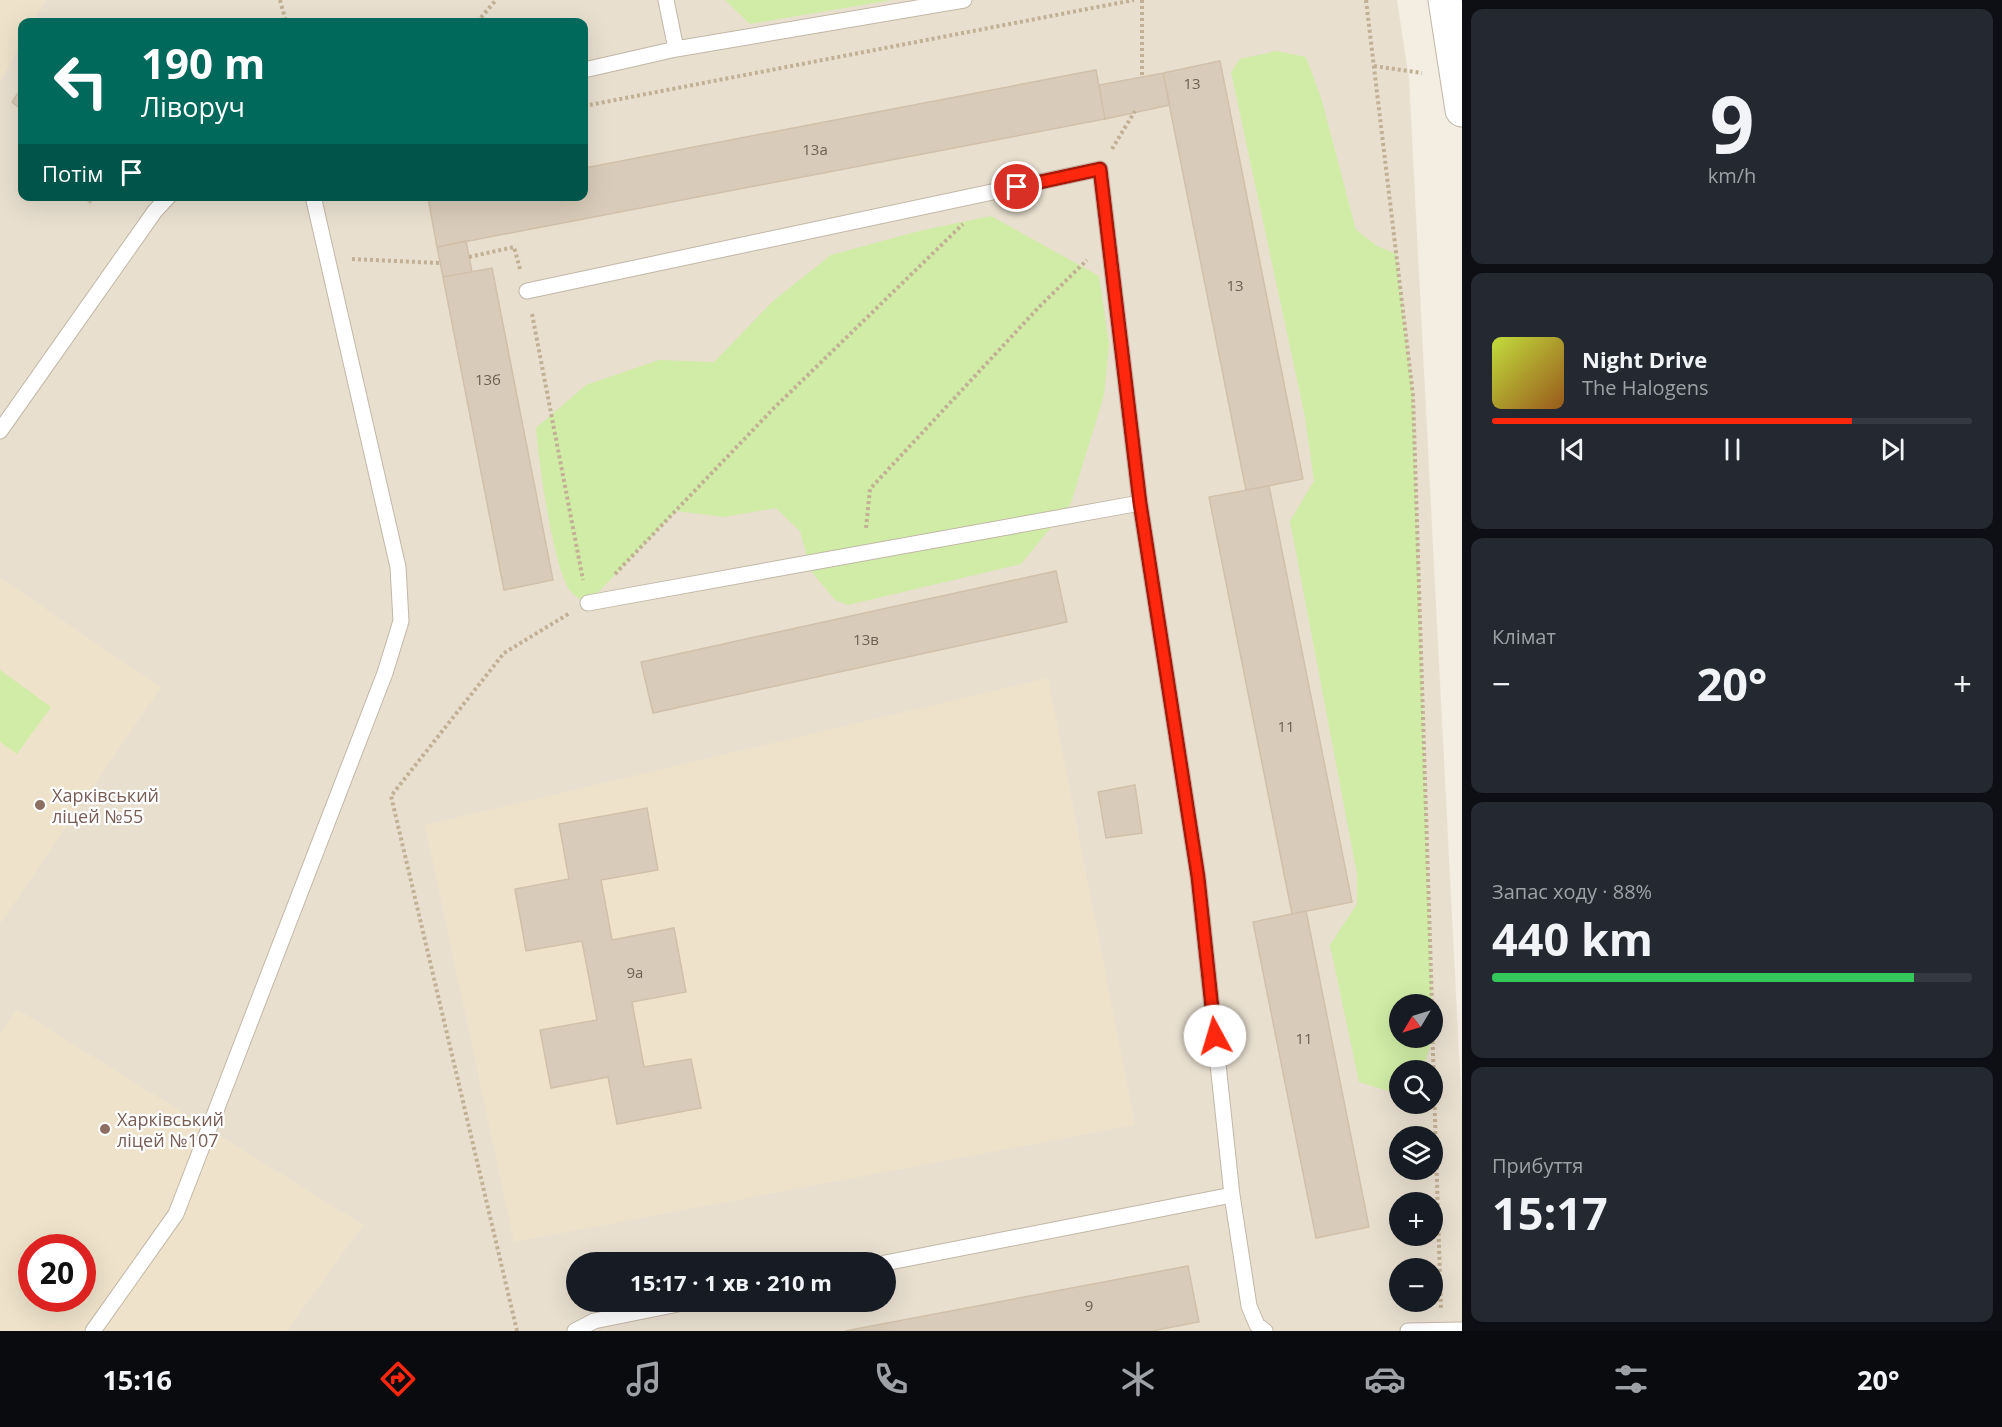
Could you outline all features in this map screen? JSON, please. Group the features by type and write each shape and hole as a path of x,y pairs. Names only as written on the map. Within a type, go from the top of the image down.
{"street":[{"path":"1445,0 1462,111"}],"lane":[{"path":"666,0 676,49"},
{"path":"588,69 676,49 964,0"},
{"path":"527,291 1100,169 1140,503 1198,877 1232,1195 1249,1306 1257,1325 1265,1331"},
{"path":"0,431 164,201"},
{"path":"93,1331 176,1214 385,674 401,621 398,567 314,201"},
{"path":"588,603 1140,503"},
{"path":"896,1261 1232,1195"},
{"path":"575,1331 594,1321 639,1312"},
{"path":"1408,1331 1462,1330"}],"path":[{"path":"280,0 285,18"},
{"path":"480,18 496,0"},
{"path":"588,105 1134,0"},
{"path":"1142,0 1143,77"},
{"path":"1366,0 1413,395 1432,994"},
{"path":"1374,66 1422,73"},
{"path":"1100,169 1135,111"},
{"path":"517,1331 391,796 504,653 588,603 774,408 996,191"},
{"path":"863,553 870,489 1039,307 1107,240"},
{"path":"469,257 514,247 527,291 588,603"},
{"path":"327,258 440,263"},
{"path":"1433,1048 1441,1330"}],"shaded area":[{"path":"0,0 1397,0 1409,79 1462,1111 1462,1331 0,1331"},
{"path":"0,0 46,0 35,18 18,18 18,49 0,83"},
{"name":"Харківський ліцей №55","path":"0,578 161,687 0,924"},
{"path":"1048,678 1135,1125 514,1242 425,825"},
{"name":"Харківський ліцей №107","path":"17,1009 363,1225 287,1331 0,1331 0,1034"}],"green space":[{"path":"725,0 892,0 750,24"},
{"path":"1276,51 1306,57 1322,101 1356,230 1377,246 1396,254 1413,395 1432,994 1389,994 1389,1048 1429,1048 1426,1060 1389,1060 1389,1091 1359,1082 1330,945 1357,904 1357,874 1290,521 1314,481 1305,417 1231,72 1240,59"},
{"path":"991,216 1099,276 1109,344 1104,395 1071,503 1021,564 848,605 835,600 811,571 800,531 776,508 724,517 676,511 588,603 572,593 565,582 553,541 536,428 586,385 659,360 714,362 773,301 831,255 919,231"},
{"path":"0,670 51,707 17,754 0,742"}],"building":[{"path":"1220,61 1303,479 1246,490 1163,73"},
{"path":"1096,70 1105,119 437,247 429,201 588,201 588,167"},
{"path":"1163,73 1170,105 1105,119 1099,85"},
{"path":"18,93 18,107 12,102"},
{"path":"466,241 472,272 443,277 437,247"},
{"path":"492,268 553,580 504,590 443,277"},
{"path":"1269,486 1352,902 1292,914 1209,497"},
{"path":"1056,571 1067,622 653,713 641,662"},
{"path":"1135,785 1142,833 1106,838 1098,792"},
{"path":"647,808 658,870 601,880 612,940 674,928 686,992 632,1002 644,1067 691,1059 701,1108 617,1124 608,1077 551,1088 540,1030 597,1020 582,941 526,951 515,889 569,879 559,824"},
{"path":"1306,911 1369,1227 1316,1238 1253,922"},
{"path":"1188,1266 1199,1322 1152,1331 845,1331"}],"place":[{"name":"Харківський ліцей №55","path":"40,805"},
{"name":"Харківський ліцей №107","path":"105,1129"}],"route":[{"path":"1017,187 1100,169 1140,503 1198,877 1215,1036"}]}
